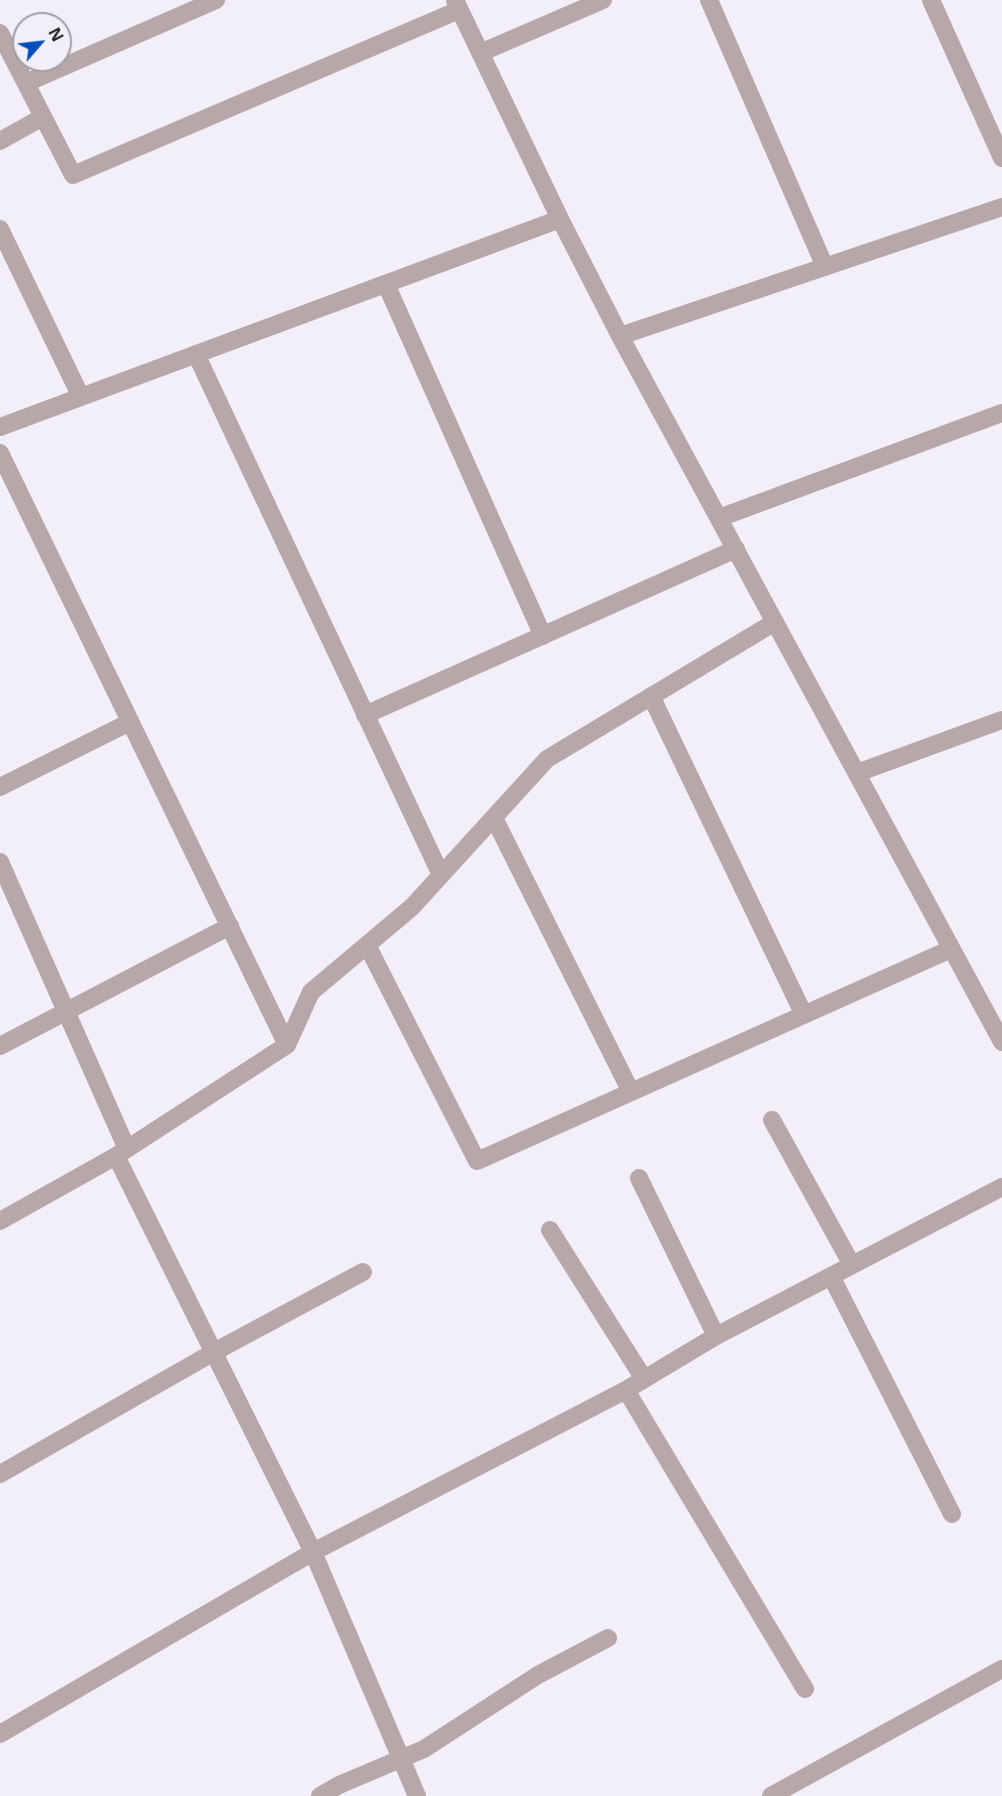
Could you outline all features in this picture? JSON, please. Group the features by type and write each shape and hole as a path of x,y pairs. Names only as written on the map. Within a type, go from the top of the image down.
{"street":[{"path":"26,83 216,0"},
{"path":"480,52 603,0"},
{"path":"709,0 825,267"},
{"path":"931,0 1002,158"},
{"path":"0,33 73,175 457,5 560,219 620,336 1002,1042"},
{"path":"0,141 43,117"},
{"path":"620,336 1002,207"},
{"path":"0,428 560,219"},
{"path":"0,229 81,398"},
{"path":"386,284 543,636"},
{"path":"196,354 441,875"},
{"path":"719,518 1002,412"},
{"path":"0,453 287,1045"},
{"path":"366,715 736,549"},
{"path":"0,1221 122,1152 287,1045 311,992 412,907 547,759 775,622"},
{"path":"651,696 804,1015"},
{"path":"857,773 1002,720"},
{"path":"0,787 130,722"},
{"path":"494,818 631,1092"},
{"path":"0,862 67,1013 122,1152 214,1352 313,1552 417,1796"},
{"path":"0,1046 230,926"},
{"path":"367,945 477,1161 951,949"},
{"path":"772,1120 852,1265"},
{"path":"639,1178 716,1336"},
{"path":"0,1734 313,1552 626,1390 716,1336 1002,1187"},
{"path":"550,1230 644,1379"},
{"path":"0,1474 214,1352 363,1272"},
{"path":"831,1276 952,1514"},
{"path":"626,1390 805,1689"},
{"path":"320,1796 339,1785 424,1749 538,1675 608,1638"},
{"path":"771,1796 1002,1669"}]}
